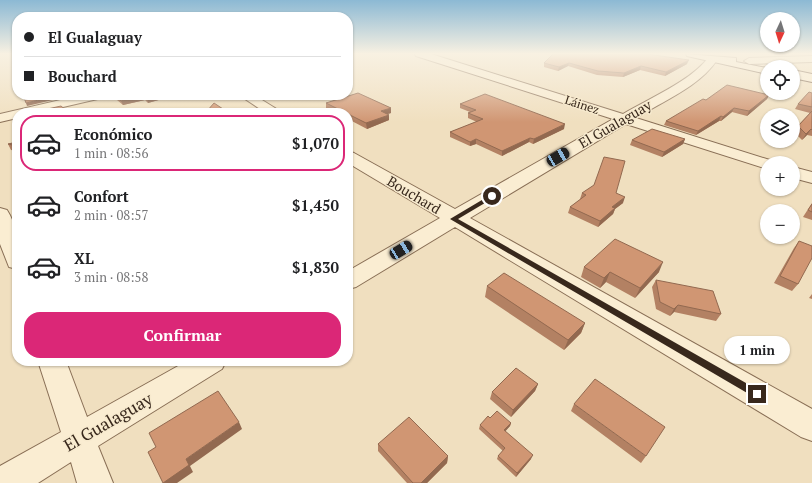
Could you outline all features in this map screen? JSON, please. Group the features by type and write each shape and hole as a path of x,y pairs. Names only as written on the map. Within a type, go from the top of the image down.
{"street":[{"name":"Láinez","path":"491,77 760,162"},
{"name":"El Gualaguay","path":"353,278 695,77"},
{"path":"42,108 76,100"},
{"path":"254,100 267,108"},
{"path":"0,118 12,115"},
{"name":"Bouchard","path":"353,159 453,219 812,426"},
{"path":"800,174 812,178"},
{"path":"0,214 12,248"},
{"path":"54,366 95,483"},
{"name":"El Gualaguay","path":"5,483 203,366"}],"building":[{"path":"727,85 760,93 760,100 763,100 749,111 734,108 723,117 721,116 698,131 666,121 703,99 706,100"},
{"path":"809,92 812,93 812,107 798,104"},
{"path":"358,93 391,108 381,111 389,115 366,123 353,116 353,108 336,108 326,103 336,100 353,100 353,95"},
{"path":"485,94 565,124 534,139 530,138 502,151 476,139 470,142 450,132 483,119 468,113 476,110 460,104"},
{"path":"25,100 38,100 26,103"},
{"path":"214,103 222,108 210,108"},
{"path":"61,106 63,108 52,108"},
{"path":"812,111 812,130 811,129 806,134 800,128 800,124"},
{"path":"652,129 685,139 664,152 632,140"},
{"path":"604,157 625,161 616,193 625,197 612,207 615,208 600,221 570,207 586,195 582,193 594,185"},
{"path":"812,204 812,212 808,210"},
{"path":"615,239 663,262 640,288 610,272 604,278 584,267"},
{"path":"800,241 812,246 812,258 798,284 780,276 797,244 800,244"},
{"path":"504,273 585,323 568,340 487,286"},
{"path":"656,280 713,291 721,314 678,305 674,309 660,302"},
{"path":"516,368 538,384 513,410 492,392"},
{"path":"595,379 665,427 646,456 574,404"},
{"path":"218,391 239,422 186,459 189,465 163,483 148,452 156,447 149,433"},
{"path":"497,411 511,423 504,430 533,455 517,473 498,456 505,448 480,425 488,416 490,418"},
{"path":"409,417 448,456 421,483 413,483 378,444"}],"route":[{"path":"492,196 453,219 757,394"}]}
